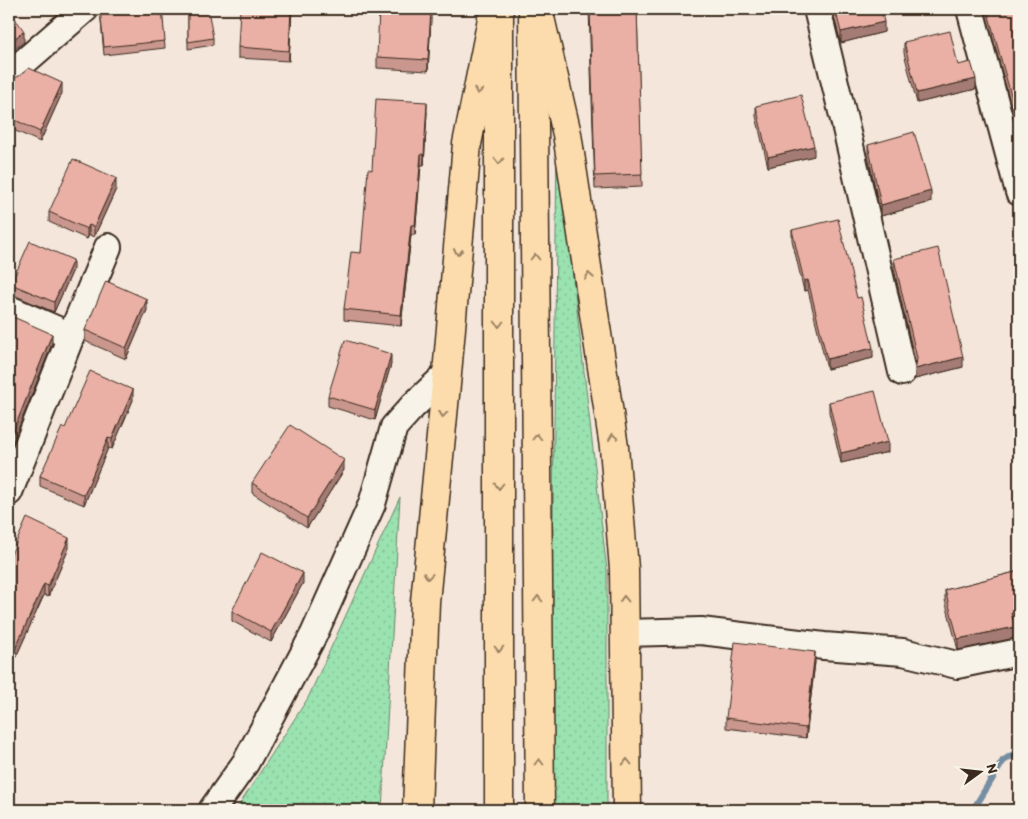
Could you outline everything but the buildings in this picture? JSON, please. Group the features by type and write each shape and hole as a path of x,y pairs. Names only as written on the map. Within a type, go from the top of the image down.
{"main road":[{"path":"417,810 425,602 467,144 494,9"},
{"path":"499,9 499,810"},
{"path":"532,9 540,810"},
{"path":"538,9 567,134 614,447 624,569 627,810"}],"street":[{"path":"9,74 86,9"},
{"path":"817,9 902,372"},
{"path":"970,9 1019,192"},
{"path":"9,492 108,247"},
{"path":"9,309 71,336"},
{"path":"212,810 246,762 314,634 372,504 394,427 447,374"},
{"path":"625,633 701,631 824,646 903,652 957,665 1019,652"}],"green space":[{"path":"557,137 607,571 607,810 550,810"},
{"path":"400,497 382,810 236,810 308,698"}],"waterway":[{"path":"973,810 1003,761 1019,751"}]}
